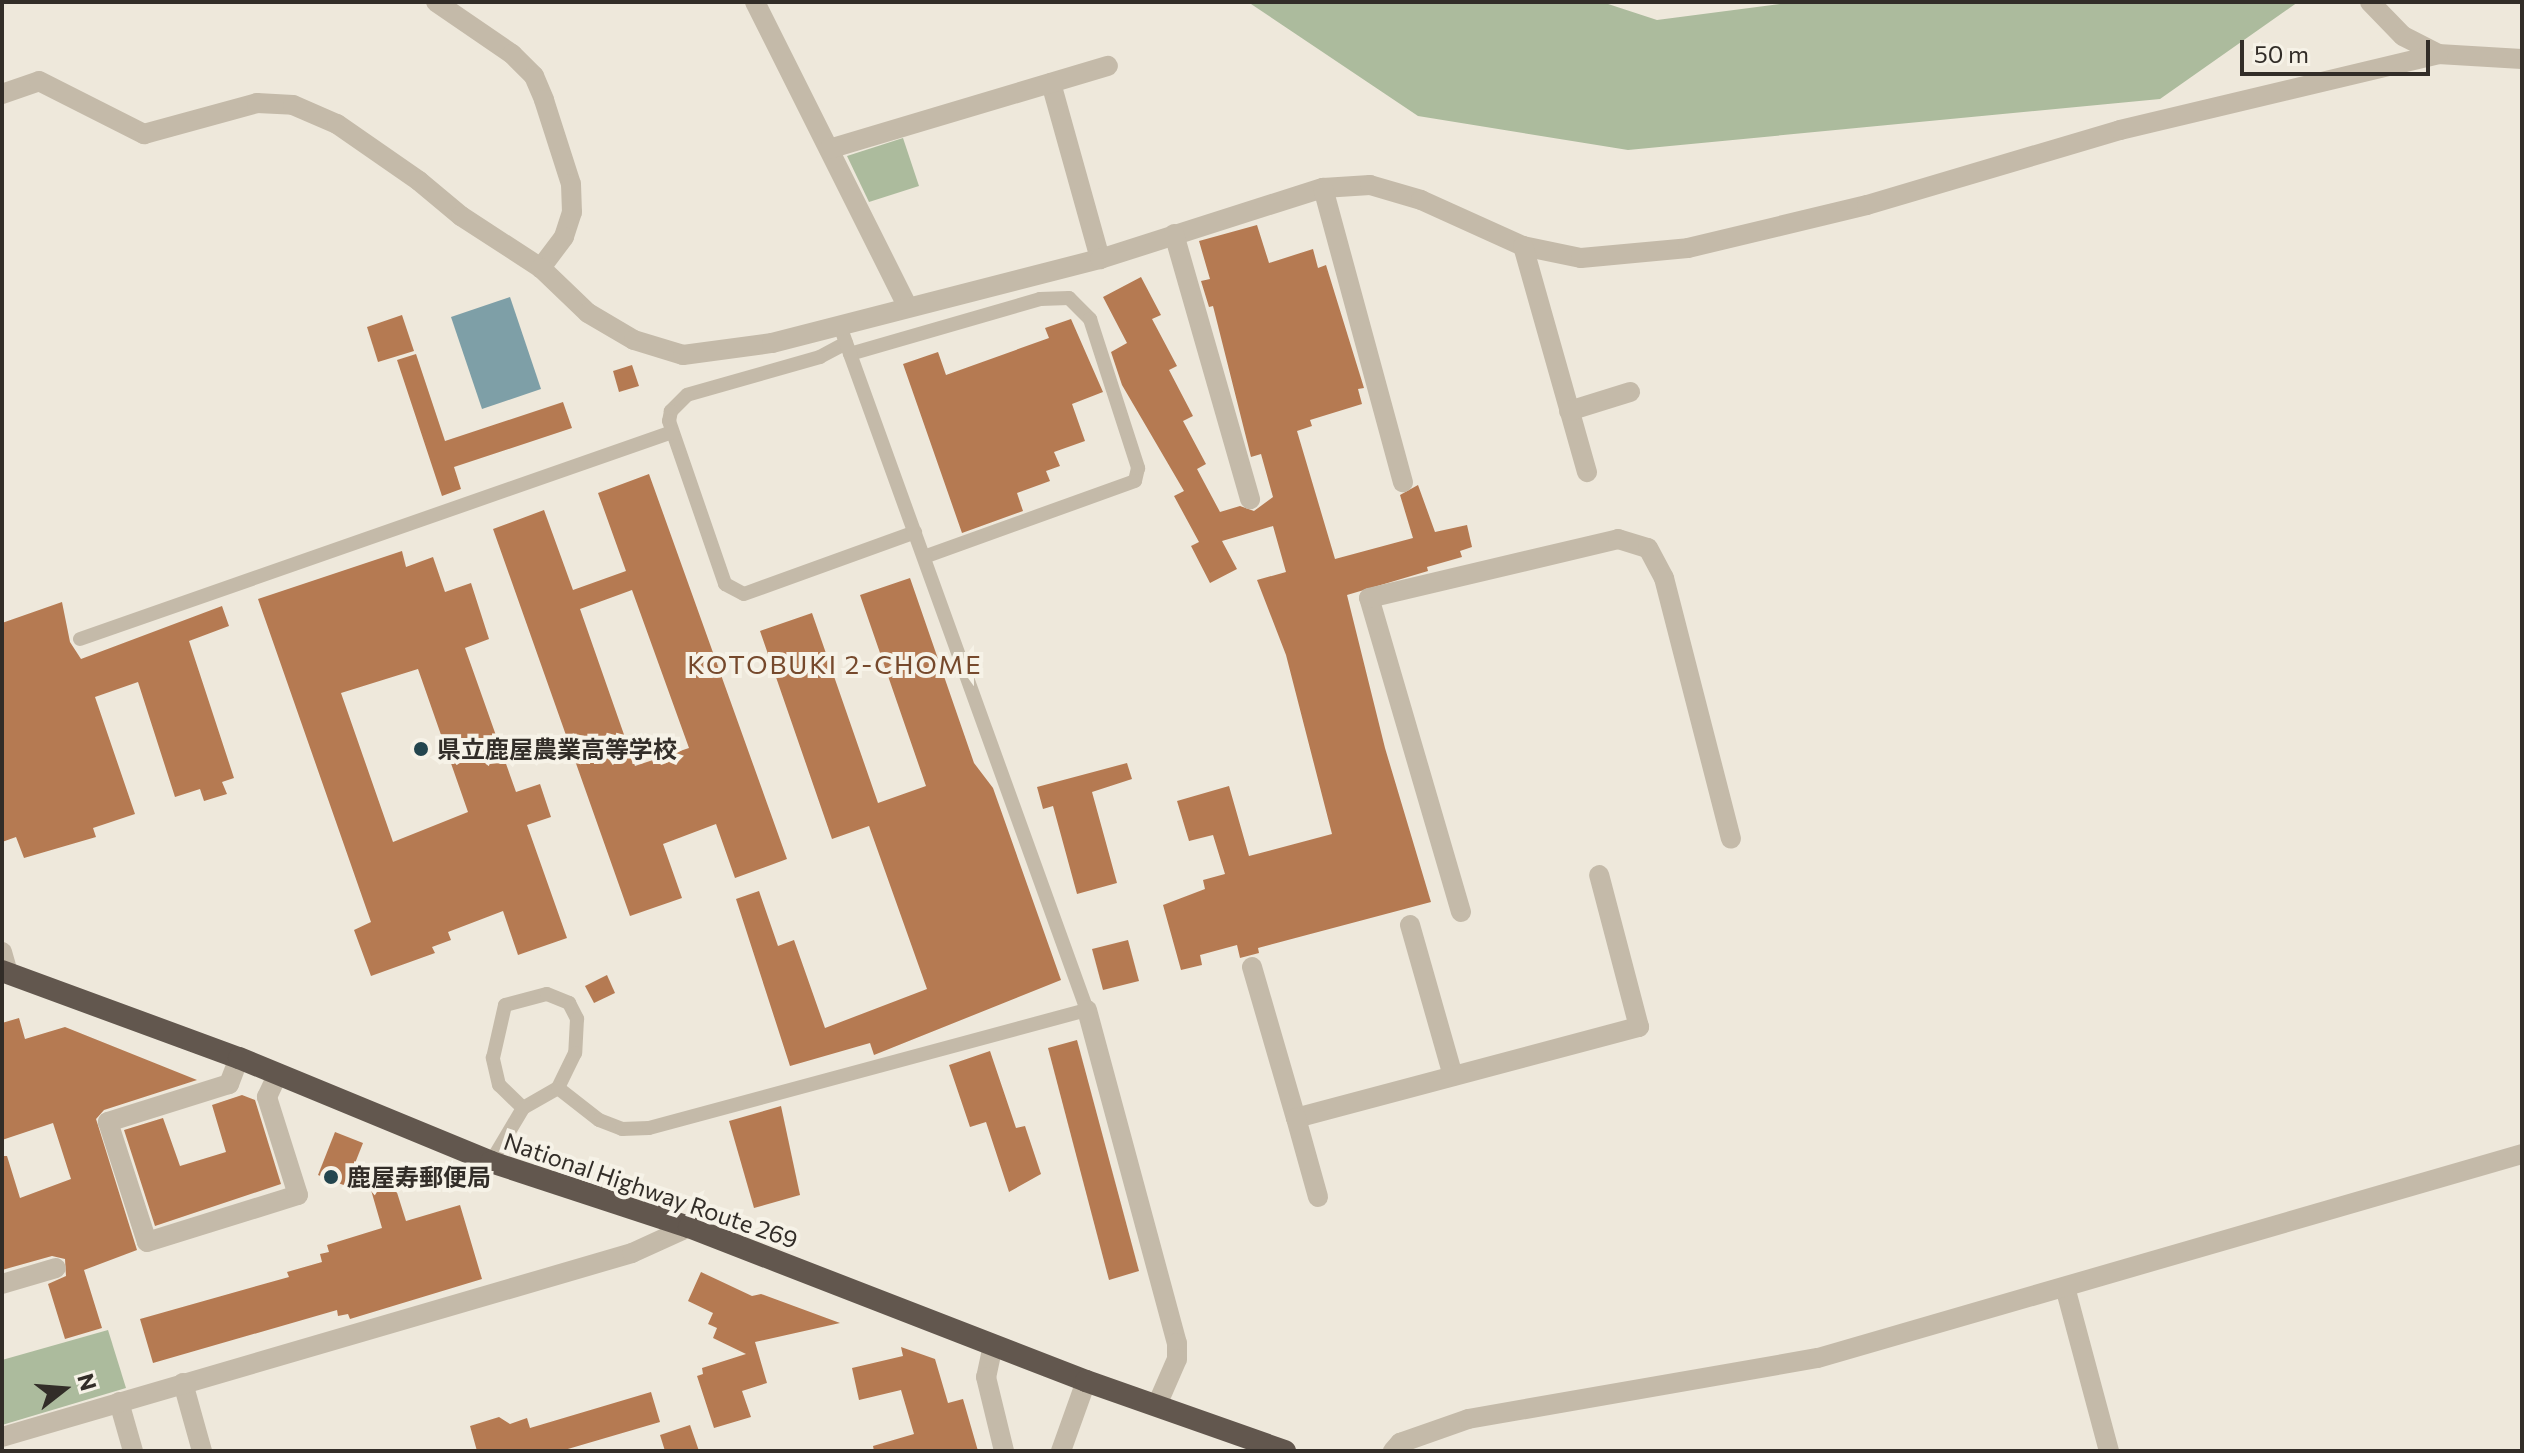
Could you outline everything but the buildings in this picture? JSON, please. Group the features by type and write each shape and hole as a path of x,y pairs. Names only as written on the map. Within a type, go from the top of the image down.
{"highway":[{"name":"National Highway Route 269","path":"4,970 278,1073 491,1162 689,1227 1086,1381 1285,1451"}],"street":[{"path":"436,2 512,54 534,76 544,100 571,184 572,212 564,237 541,268"},
{"path":"755,2 908,307"},
{"path":"2370,2 2403,36 2438,54"},
{"path":"2,94 39,81 144,134 257,103 293,105 337,124 541,268 588,313 634,340 683,355 846,341 908,307 1100,259 1323,188 1370,185 1421,200 1523,246 1581,258 1688,248 1867,205 2120,130 2438,54 2522,59"},
{"path":"829,149 1108,66"},
{"path":"1051,83 1100,259"},
{"path":"1323,188 1403,482"},
{"path":"1174,234 1250,499"},
{"path":"1523,246 1587,472"},
{"path":"1569,411 1630,392"},
{"path":"1461,912 1369,598 1618,539 1648,548 1664,578 1731,839"},
{"path":"1296,1118 1639,1027 1599,875"},
{"path":"1410,925 1453,1076"},
{"path":"1252,967 1318,1197"},
{"path":"1087,1010 1177,1343 1177,1359 1157,1405"},
{"path":"239,1058 229,1084 108,1122 147,1242 298,1195 267,1097 278,1073"},
{"path":"1393,1451 1400,1443 1468,1419 1818,1358 2522,1154"},
{"path":"2,1437 632,1253 689,1227"},
{"path":"2,1284 56,1268"},
{"path":"2065,1287 2109,1451"},
{"path":"993,1345 986,1377 1004,1451"},
{"path":"1061,1451 1086,1381"},
{"path":"183,1383 202,1451"},
{"path":"119,1402 133,1451"}],"lane":[{"path":"915,532 744,594 734,591 725,584 672,432 671,411 687,395 820,357 846,341 1040,299 1069,298 1090,319 1138,468 1135,481 924,557"},
{"path":"558,1088 599,1120 622,1129 649,1128 1087,1010 846,341"},
{"path":"80,639 672,432"},
{"path":"491,1162 523,1108 558,1088 575,1053 577,1019 569,1003 547,994 505,1005 493,1058 499,1085 523,1108"}],"green space":[{"path":"1248,2 1602,2 1657,20 1796,2 2298,2 2160,99 1628,150 1418,116"},
{"path":"903,138 919,186 869,202 847,156"},
{"path":"108,1330 126,1388 2,1425 2,1360"}],"water":[{"path":"510,297 541,389 482,409 451,317"}],"place":[{"name":"県立鹿屋農業高等学校","path":"421,749"},
{"name":"鹿屋寿郵便局","path":"331,1177"}],"district":[{"name":"KOTOBUKI 2-CHOME","path":"835,664"}]}
